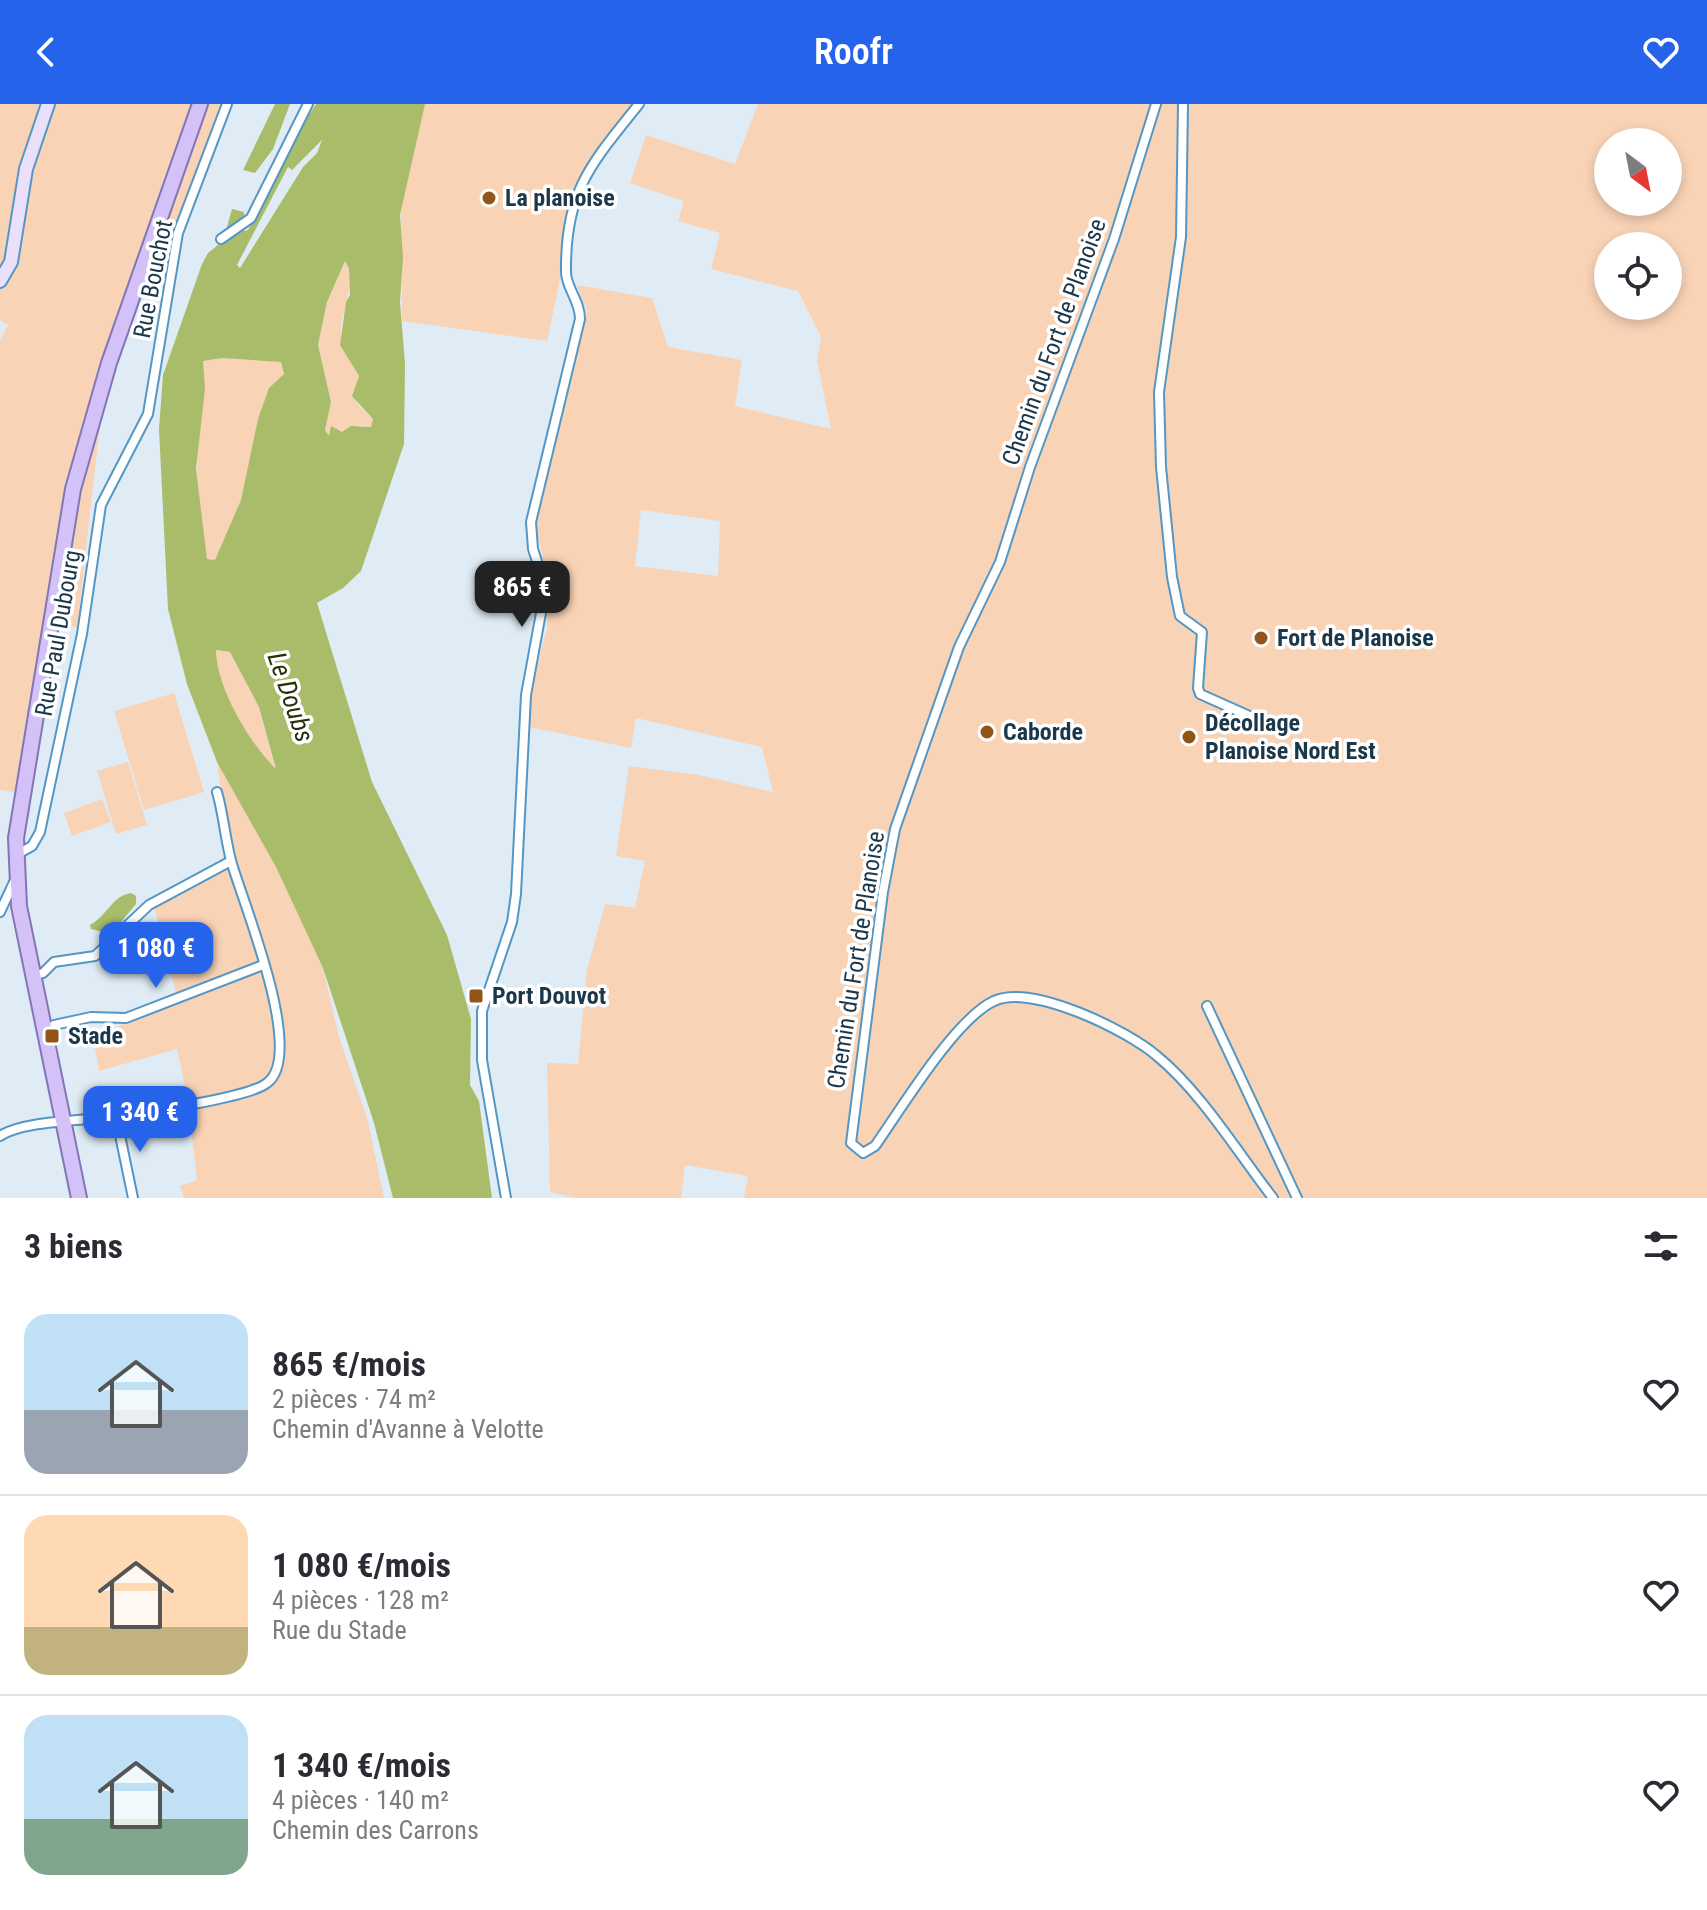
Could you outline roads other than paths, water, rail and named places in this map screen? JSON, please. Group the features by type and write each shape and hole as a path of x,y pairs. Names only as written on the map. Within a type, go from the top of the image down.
{"main road":[{"path":"79,1198 33,976 15,879 14,856 69,505 109,363 200,104"}],"street":[{"path":"0,281 11,262 26,169 48,104"},
{"name":"Rue Bouchot","path":"148,414 178,233 227,104"},
{"path":"221,239 243,226 308,104"},
{"path":"506,1198 482,1060 482,1011 512,922 516,894 526,695 541,613 542,577 533,549 531,522 580,319 576,295 566,276 569,223 577,192 593,160 639,104"},
{"name":"Chemin du Fort de Planoise","path":"1156,104 1114,239 1030,467 1000,562 954,660 895,829 885,880 851,1143 863,1153 875,1146 967,1022 995,1000 1030,997 1069,1007 1156,1055 1187,1087 1273,1198"},
{"path":"1183,104 1181,237 1159,392 1161,467 1172,577 1180,616 1202,632 1200,694 1256,719 1287,728"},
{"name":"Rue Paul Dubourg","path":"14,856 32,846 43,820 82,634 101,505 148,414"},
{"path":"0,1136 38,1125 116,1116 245,1092 265,1085 280,1066 276,1009 231,861 217,792"},
{"path":"33,976 43,973 54,962 95,956 149,905 231,861"},
{"path":"0,912 15,879"},
{"path":"54,1025 91,1017 126,1018 263,965"},
{"path":"1207,1006 1297,1198"},
{"path":"116,1116 133,1198"}],"water":[{"path":"275,104 290,104 273,149 255,173 243,170"},
{"name":"Le Doubs","path":"316,104 425,104 400,215 404,444 361,571 343,588 317,603 372,782 447,935 471,1019 470,1085 479,1101 492,1198 393,1198 374,1123 323,968 276,867 217,762 187,684 168,609 159,429 163,375 202,264 208,253 223,241 232,209 244,212 244,231 248,230 283,166 281,161","holes":["322,140 317,153 303,167 240,268 237,265 288,167 292,170","345,261 349,269 350,295 346,302 340,345 359,376 352,396 373,419 371,427 351,426 342,432 331,426 329,436 325,430 331,402 318,345 327,302","222,358 281,362 284,374 269,388 258,419 241,500 215,560 207,559 196,469 205,389 203,361","216,650 230,652 259,707 276,769 236,714 218,665"]},
{"path":"131,893 136,896 136,904 116,928 107,933 91,929 90,925 114,902"}],"place":[{"name":"La planoise","path":"489,198"},
{"name":"Fort de Planoise","path":"1261,638"},
{"name":"Caborde","path":"987,732"},
{"name":"Décollage Planoise Nord Est","path":"1189,737"},
{"name":"Port Douvot","path":"476,996"},
{"name":"Stade","path":"52,1036"}]}
